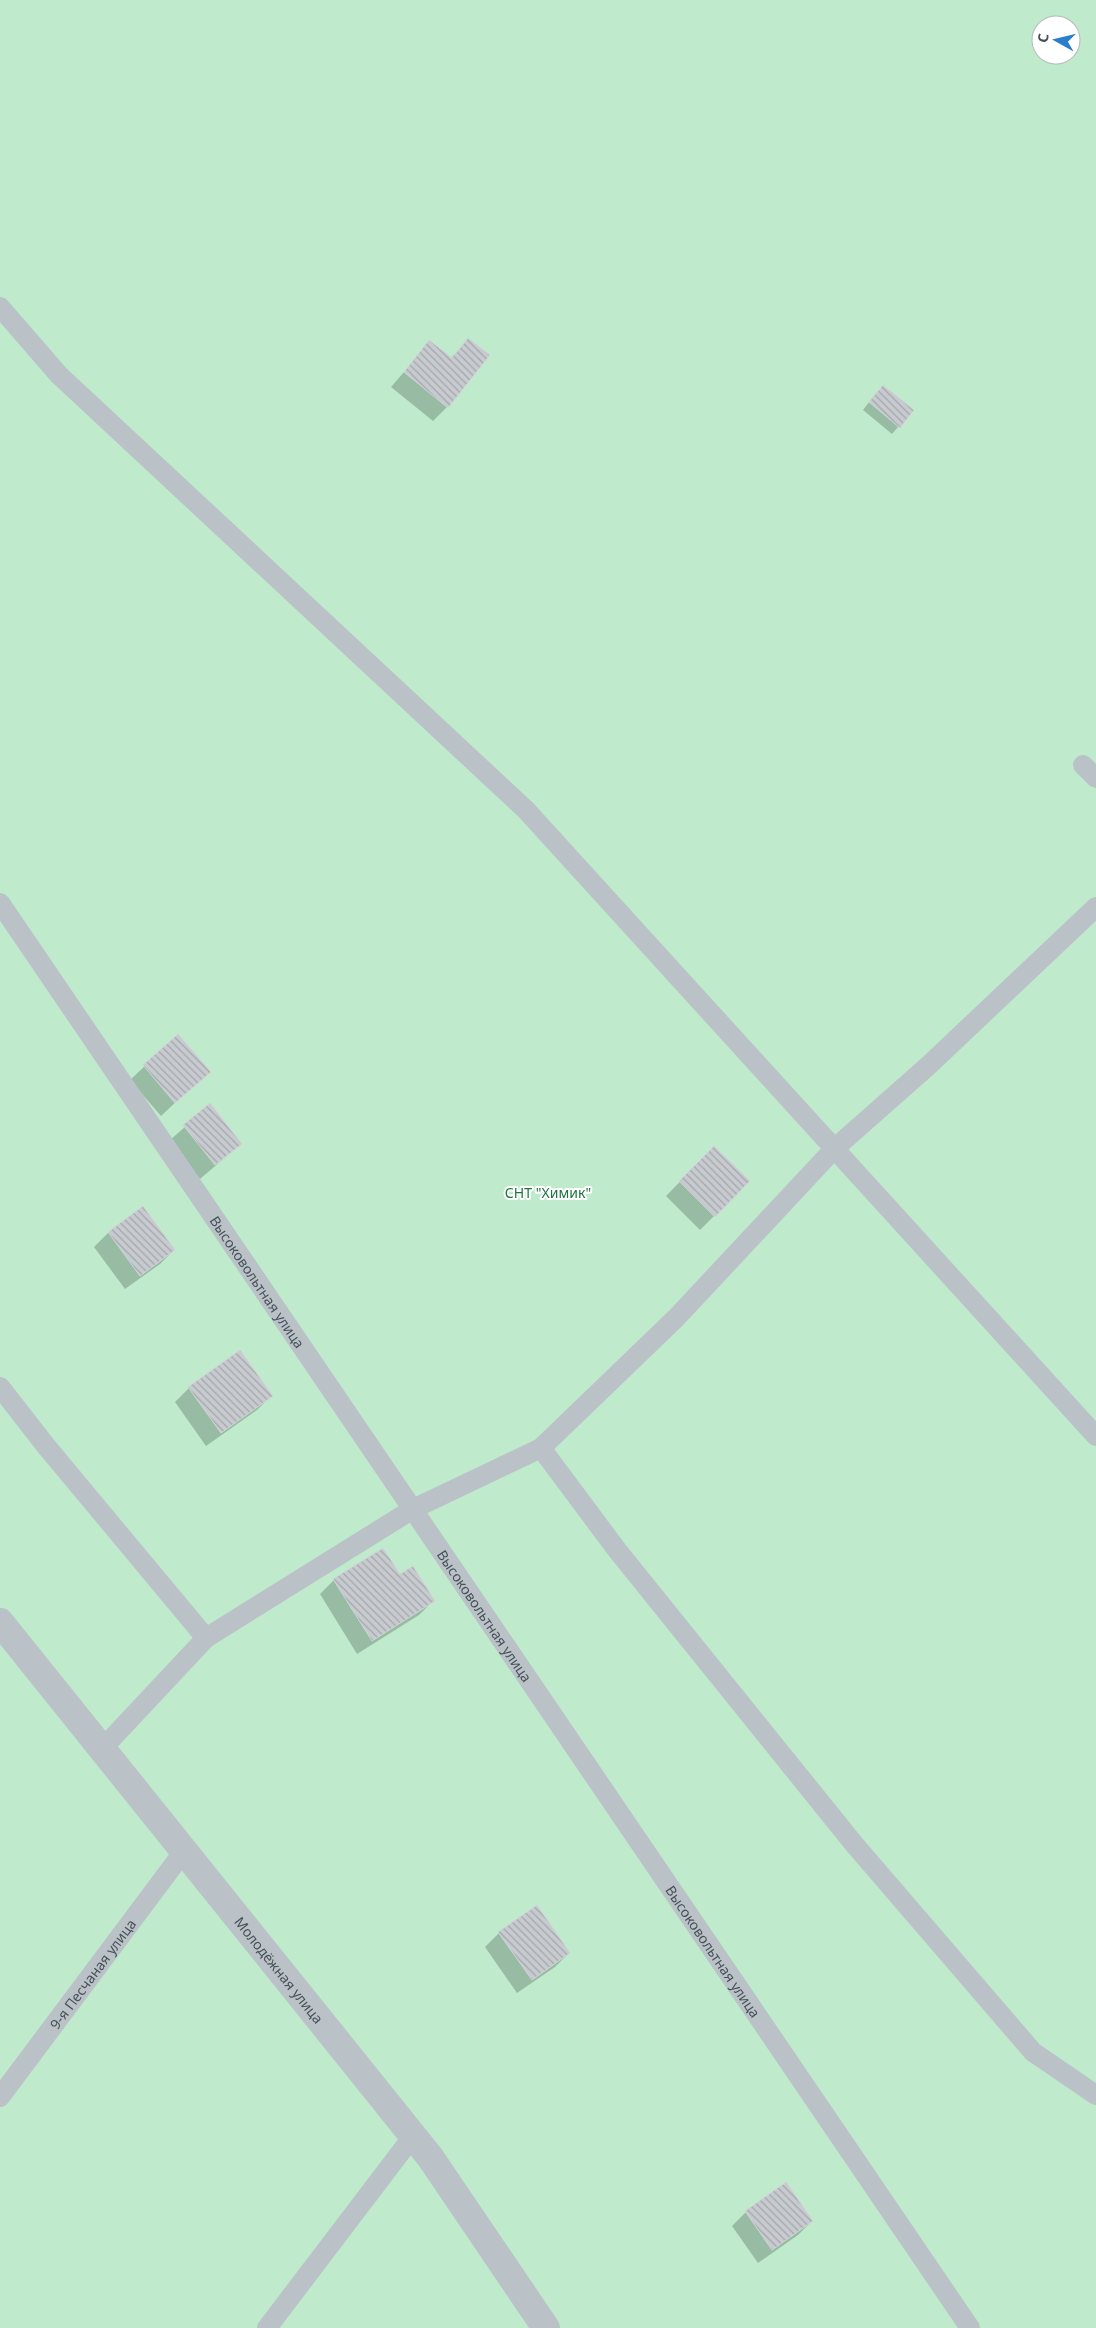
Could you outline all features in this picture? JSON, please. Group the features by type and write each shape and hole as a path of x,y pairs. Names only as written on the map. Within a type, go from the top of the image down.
{"street":[{"name":"Молодёжная улица","path":"0,1622 430,2157 546,2328"}],"lane":[{"path":"0,307 59,375 526,810 1096,1436"},
{"name":"Высоковольтная улица","path":"0,903 970,2328"},
{"path":"102,1749 206,1638 413,1510 541,1448 677,1317 834,1149 929,1065 1096,907"},
{"path":"0,1387 46,1446 206,1638"},
{"path":"541,1448 630,1565 854,1844 1033,2052 1096,2096"},
{"name":"9-я Песчаная улица","path":"0,2097 184,1851"},
{"path":"267,2328 413,2136"}],"green space":[{"name":"СНТ \"Химик\"","path":"0,0 1096,0 1096,2328 0,2328"}],"building":[{"path":"468,338 490,355 448,408 404,372 429,340 452,358"},
{"path":"883,385 914,410 900,428 869,402"},
{"path":"178,1034 211,1072 175,1103 143,1065"},
{"path":"210,1103 242,1144 215,1165 183,1125"},
{"path":"714,1146 750,1181 715,1217 679,1181"},
{"path":"143,1206 175,1250 140,1276 108,1232"},
{"path":"240,1350 273,1396 221,1433 188,1387"},
{"path":"383,1548 400,1574 413,1566 435,1601 372,1641 333,1579"},
{"path":"537,1905 570,1953 532,1980 498,1932"},
{"path":"786,2182 813,2221 772,2250 745,2211"}]}
